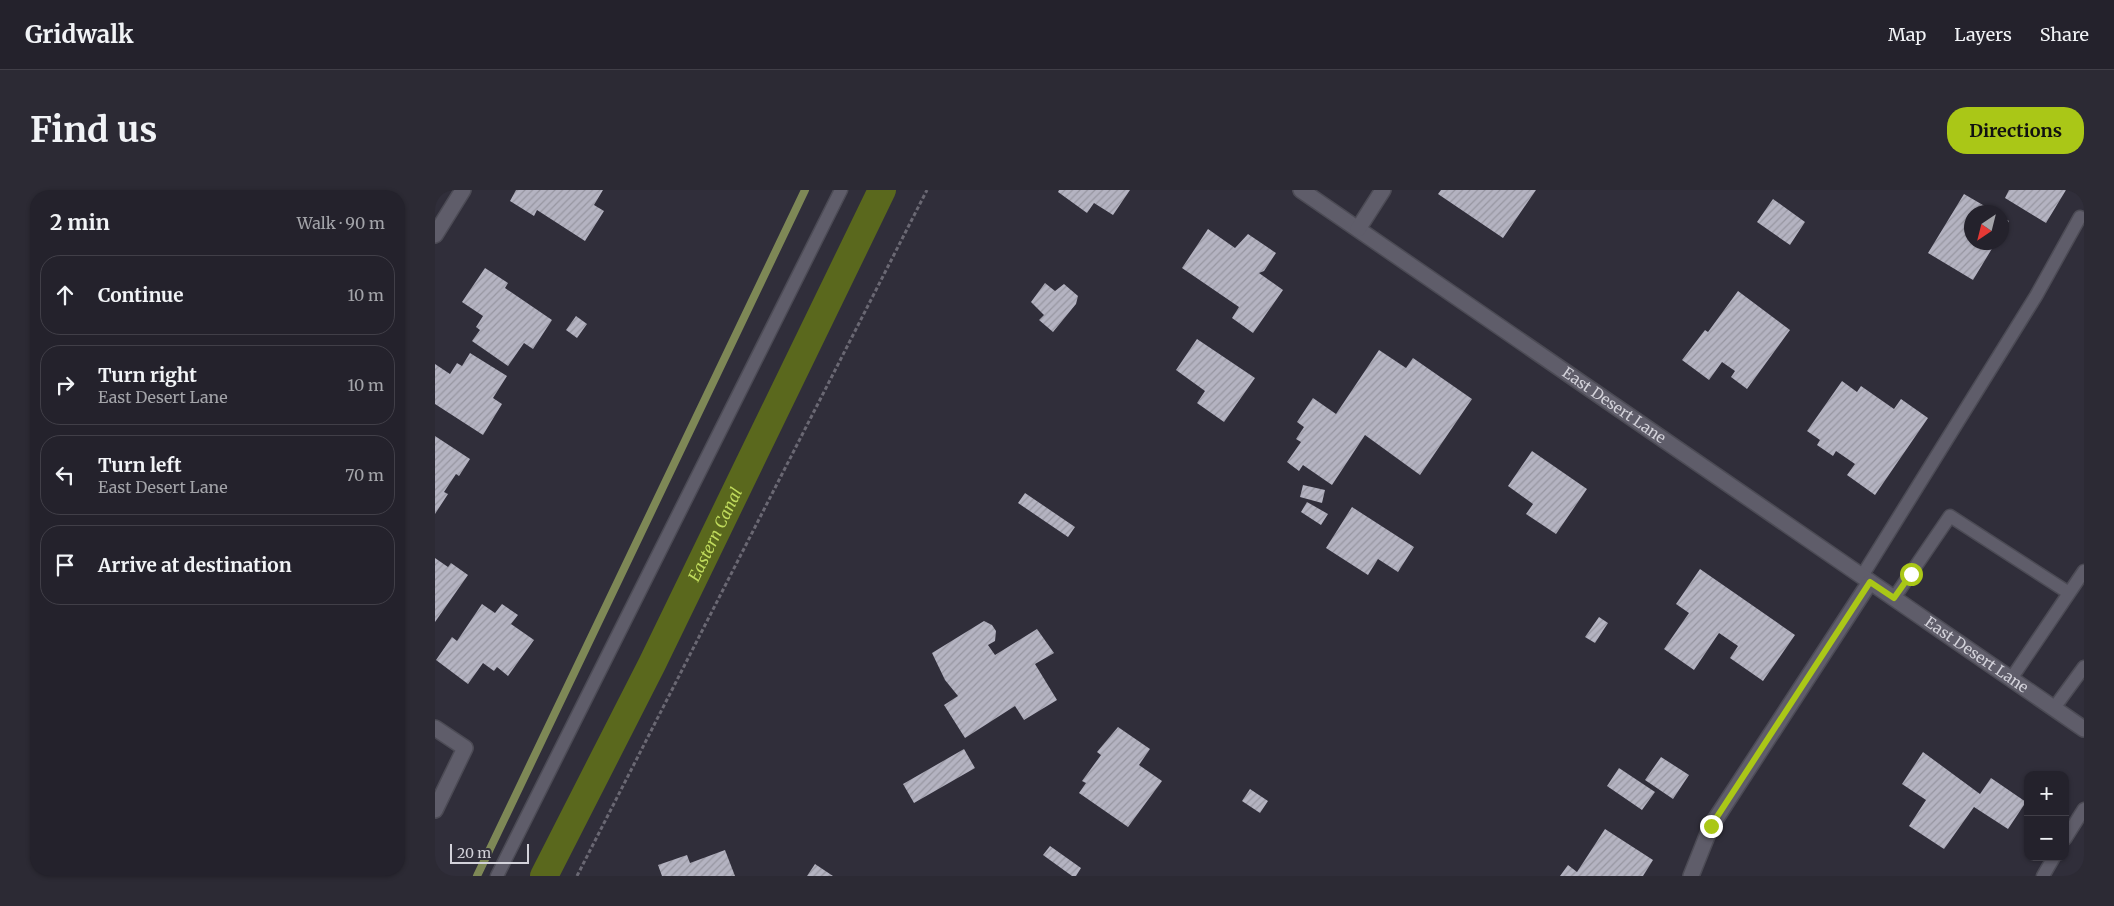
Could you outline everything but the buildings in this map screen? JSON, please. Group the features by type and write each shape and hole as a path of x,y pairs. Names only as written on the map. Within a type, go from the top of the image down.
{"street":[{"name":"East Desert Lane","path":"1301,190 2084,729"},
{"path":"1359,229 1383,190"},
{"path":"435,235 460,191"},
{"path":"1691,876 1711,826 1866,579"},
{"path":"435,728 465,748 435,810"}],"lane":[{"path":"497,876 841,190"},
{"path":"1866,579 2036,296 2081,217"},
{"path":"1894,598 1950,516 2069,593"},
{"path":"2011,679 2084,571"},
{"path":"2054,708 2084,667"},
{"path":"2069,833 2084,809"},
{"path":"2043,876 2052,861"}],"path":[{"path":"577,876 927,190"}],"waterway":[{"path":"477,876 805,190"},
{"name":"Eastern Canal","path":"544,876 652,664 882,190"}],"route":[{"path":"1711,826 1870,582 1894,598 1911,574"}]}
